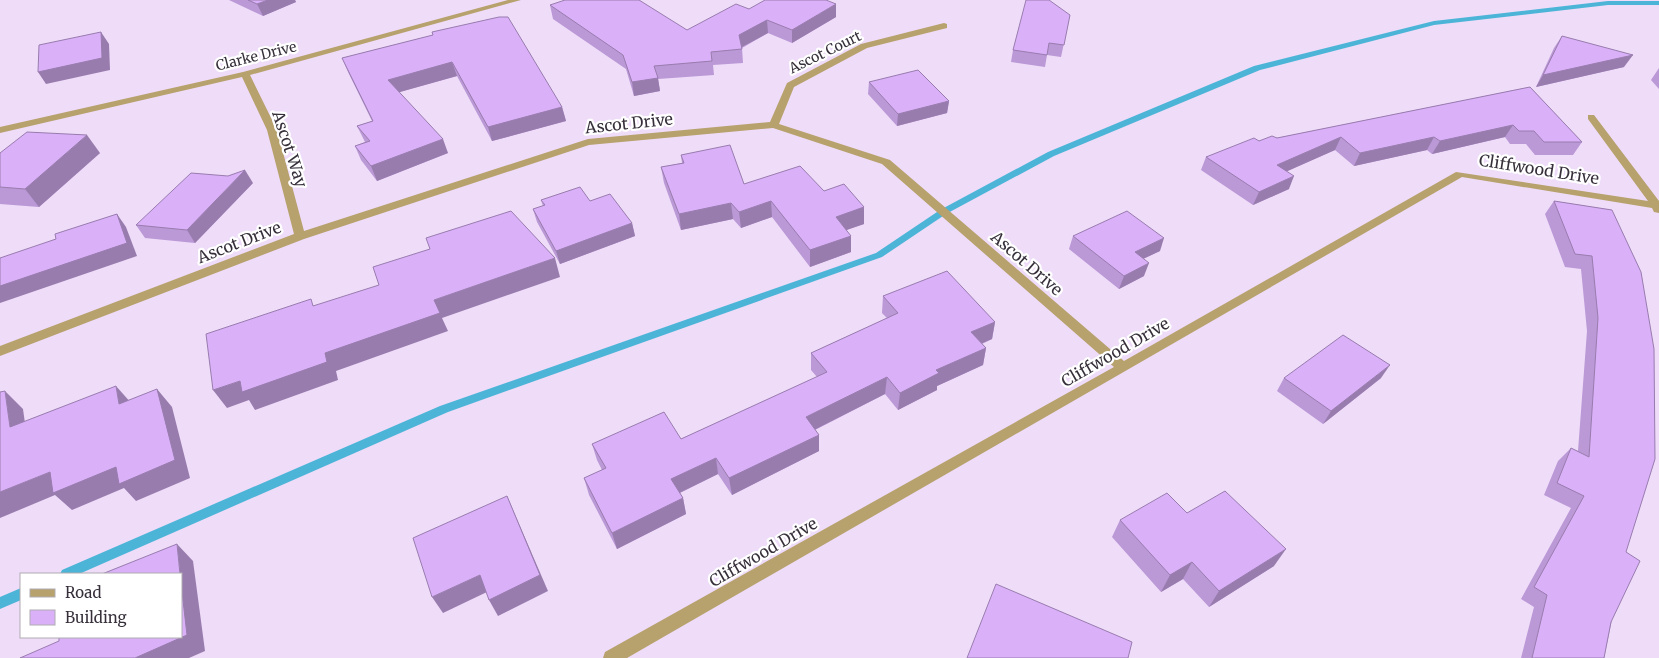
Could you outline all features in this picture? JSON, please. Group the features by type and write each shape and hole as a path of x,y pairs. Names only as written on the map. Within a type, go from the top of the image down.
{"street":[{"name":"Clarke Drive","path":"0,130 245,74 517,0"},
{"name":"Ascot Court","path":"774,125 790,85 864,46 944,26"},
{"name":"Ascot Way","path":"245,74 272,130 300,236"},
{"path":"1591,117 1658,209"},
{"name":"Ascot Drive","path":"0,351 300,236 588,142 774,125 886,162 1123,368"},
{"name":"Cliffwood Drive","path":"612,658 1460,174 1658,209"}],"building":[{"path":"248,0 268,0 257,4"},
{"path":"565,0 639,0 687,30 736,4 749,9 765,0 826,0 836,4 792,30 767,20 739,35 742,49 711,52 712,61 654,66 658,78 632,82 623,55 550,5"},
{"path":"1026,0 1049,0 1070,15 1064,45 1049,43 1047,55 1013,50"},
{"path":"499,17 508,17 562,107 488,127 452,62 388,80 443,139 371,166 355,146 370,141 357,126 373,121 342,58 433,35 432,32"},
{"path":"101,32 102,58 38,72 39,45"},
{"path":"1562,36 1633,55 1543,75"},
{"path":"918,70 949,101 898,114 869,82"},
{"path":"1530,87 1582,142 1544,142 1534,131 1519,131 1513,125 1440,141 1434,137 1360,153 1341,137 1277,165 1294,176 1259,192 1206,157 1254,138 1259,141 1272,136 1277,138"},
{"path":"27,132 87,135 25,189 0,187 0,153"},
{"path":"730,145 744,184 800,166 824,191 844,184 864,207 836,217 851,236 810,250 771,201 739,212 731,203 679,214 661,167 684,163 681,155"},
{"path":"245,170 187,230 136,225 191,173 228,176"},
{"path":"580,187 590,201 610,194 632,223 556,251 533,209 545,205 541,200"},
{"path":"1554,201 1612,210 1641,272 1654,349 1655,459 1626,552 1640,561 1611,622 1604,658 1532,658 1547,595 1534,587 1584,496 1557,483 1571,448 1589,457 1598,318 1592,256 1575,254"},
{"path":"511,211 555,258 434,300 440,313 325,353 327,362 242,392 240,381 213,390 206,334 311,299 313,306 379,285 373,267 430,249 426,238"},
{"path":"1127,211 1164,238 1135,252 1149,263 1124,276 1073,236"},
{"path":"117,214 127,243 0,286 0,258 56,239 55,234"},
{"path":"947,271 995,322 971,332 986,348 936,370 939,373 900,393 887,377 806,417 819,435 729,478 716,458 671,479 683,498 612,533 584,478 606,468 592,444 664,412 681,439 827,372 811,353 898,313 883,296"},
{"path":"1343,335 1390,365 1331,411 1284,378"},
{"path":"116,386 119,404 157,389 175,460 119,484 116,467 53,493 50,472 0,492 0,392 5,391 10,427"},
{"path":"1225,491 1286,549 1219,591 1192,562 1170,575 1120,520 1167,493 1187,513"},
{"path":"507,496 540,575 489,600 480,575 432,597 413,538"},
{"path":"177,544 180,573 104,573"},
{"path":"996,584 1132,642 1128,658 967,658"},
{"path":"182,592 187,635 182,637"},
{"path":"59,638 180,638 135,658 20,658 59,641"}],"waterway":[{"path":"68,573 444,409 879,255 943,212 1051,154 1257,68 1434,23 1608,3 1659,3"},
{"path":"0,603 20,594"}]}
